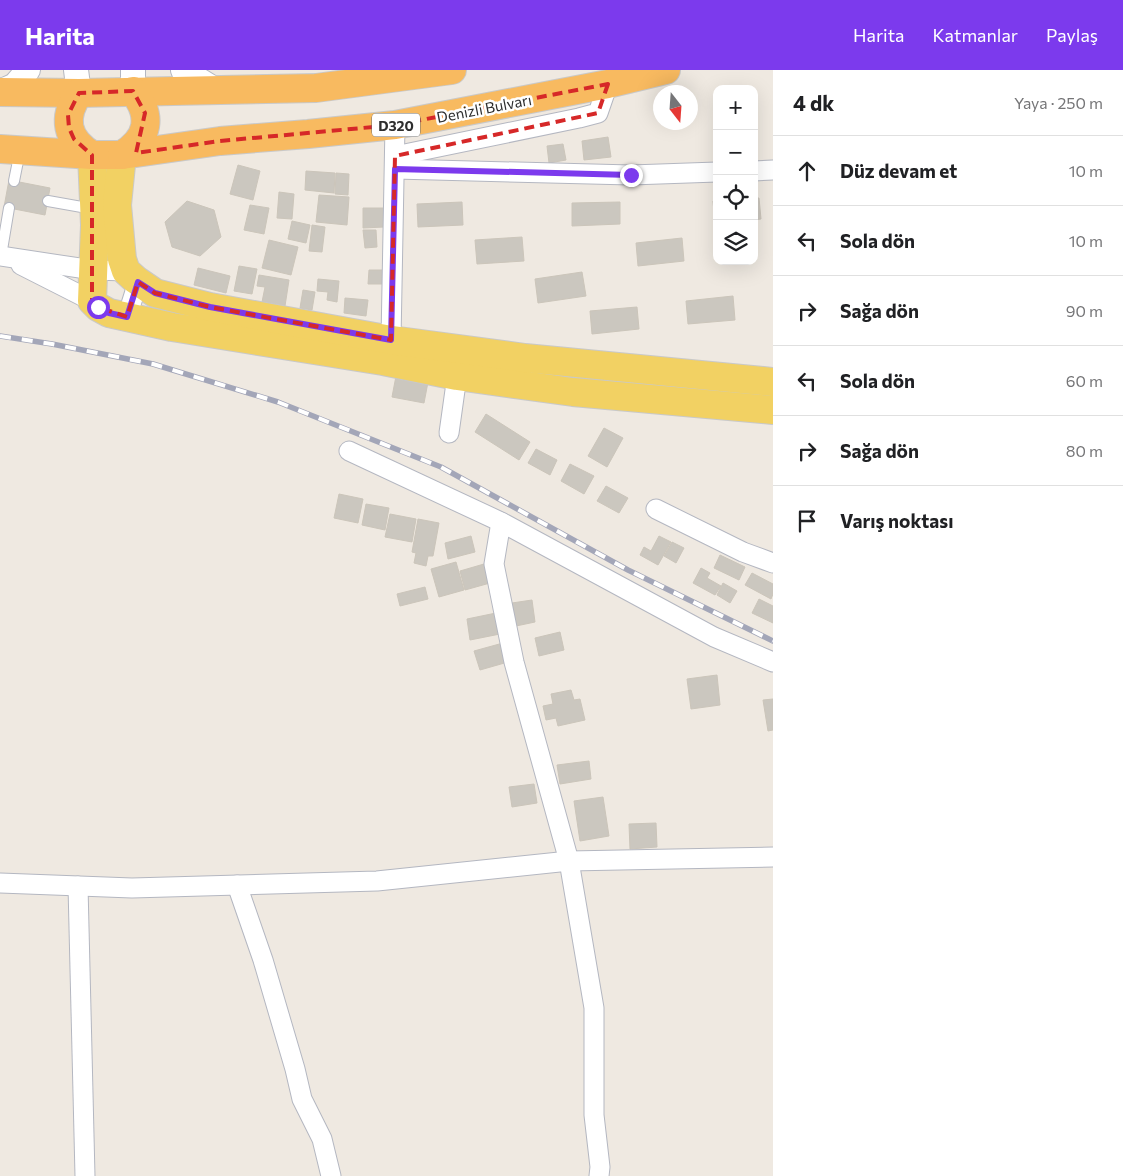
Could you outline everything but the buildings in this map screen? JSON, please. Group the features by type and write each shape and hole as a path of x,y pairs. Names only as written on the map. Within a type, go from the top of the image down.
{"highway":[{"path":"0,92 77,81 133,80 214,89 316,88 452,70"},
{"name":"Denizli Bulvarı","path":"122,155 220,141 395,125 608,84 666,70"},
{"path":"122,155 133,148 141,138 145,126 145,114 133,80"},
{"path":"77,81 68,115 69,128 78,144 92,156"},
{"name":"D320","path":"10,149 92,156 122,155"}],"main road":[{"path":"122,155 117,205 122,259 132,276 155,293 210,307 391,340 525,358 773,382"},
{"path":"92,156 94,209 92,300 98,307 109,313 172,327 383,361 457,376 573,392 773,410"}],"street":[{"path":"0,92 15,84 28,70"},
{"path":"183,70 214,89"},
{"path":"395,162 598,112 608,84"},
{"path":"391,340 395,125"},
{"path":"395,162 631,175 713,172"},
{"path":"758,171 773,170"},
{"path":"2,256 132,276 127,317"},
{"path":"2,256 92,300"},
{"path":"449,433 457,376"},
{"path":"349,451 501,522 714,637 773,662"},
{"path":"656,509 743,552 773,563"},
{"path":"501,522 494,564 514,662 569,861 594,1008 594,1115 600,1167 599,1176"},
{"path":"0,883 132,888 377,881 569,861 773,857"},
{"path":"237,885 264,960 302,1099 322,1139 331,1176"},
{"path":"78,886 85,1176"}],"lane":[{"path":"10,149 14,181"},
{"path":"48,200 94,209"},
{"path":"2,256 9,208"}],"highlighted area":[{"path":"608,84 598,113 395,156 391,340 210,307 155,293 138,282 127,317 98,307 92,301 92,155 74,139 69,128 68,115 79,93 133,91 145,113 136,153 220,141 395,125"}],"railway":[{"path":"0,336 153,364 278,402 441,467 628,570 773,641"}],"route":[{"path":"98,307 109,313 127,317 138,282 155,293 210,307 391,340 395,169 631,175"}]}
